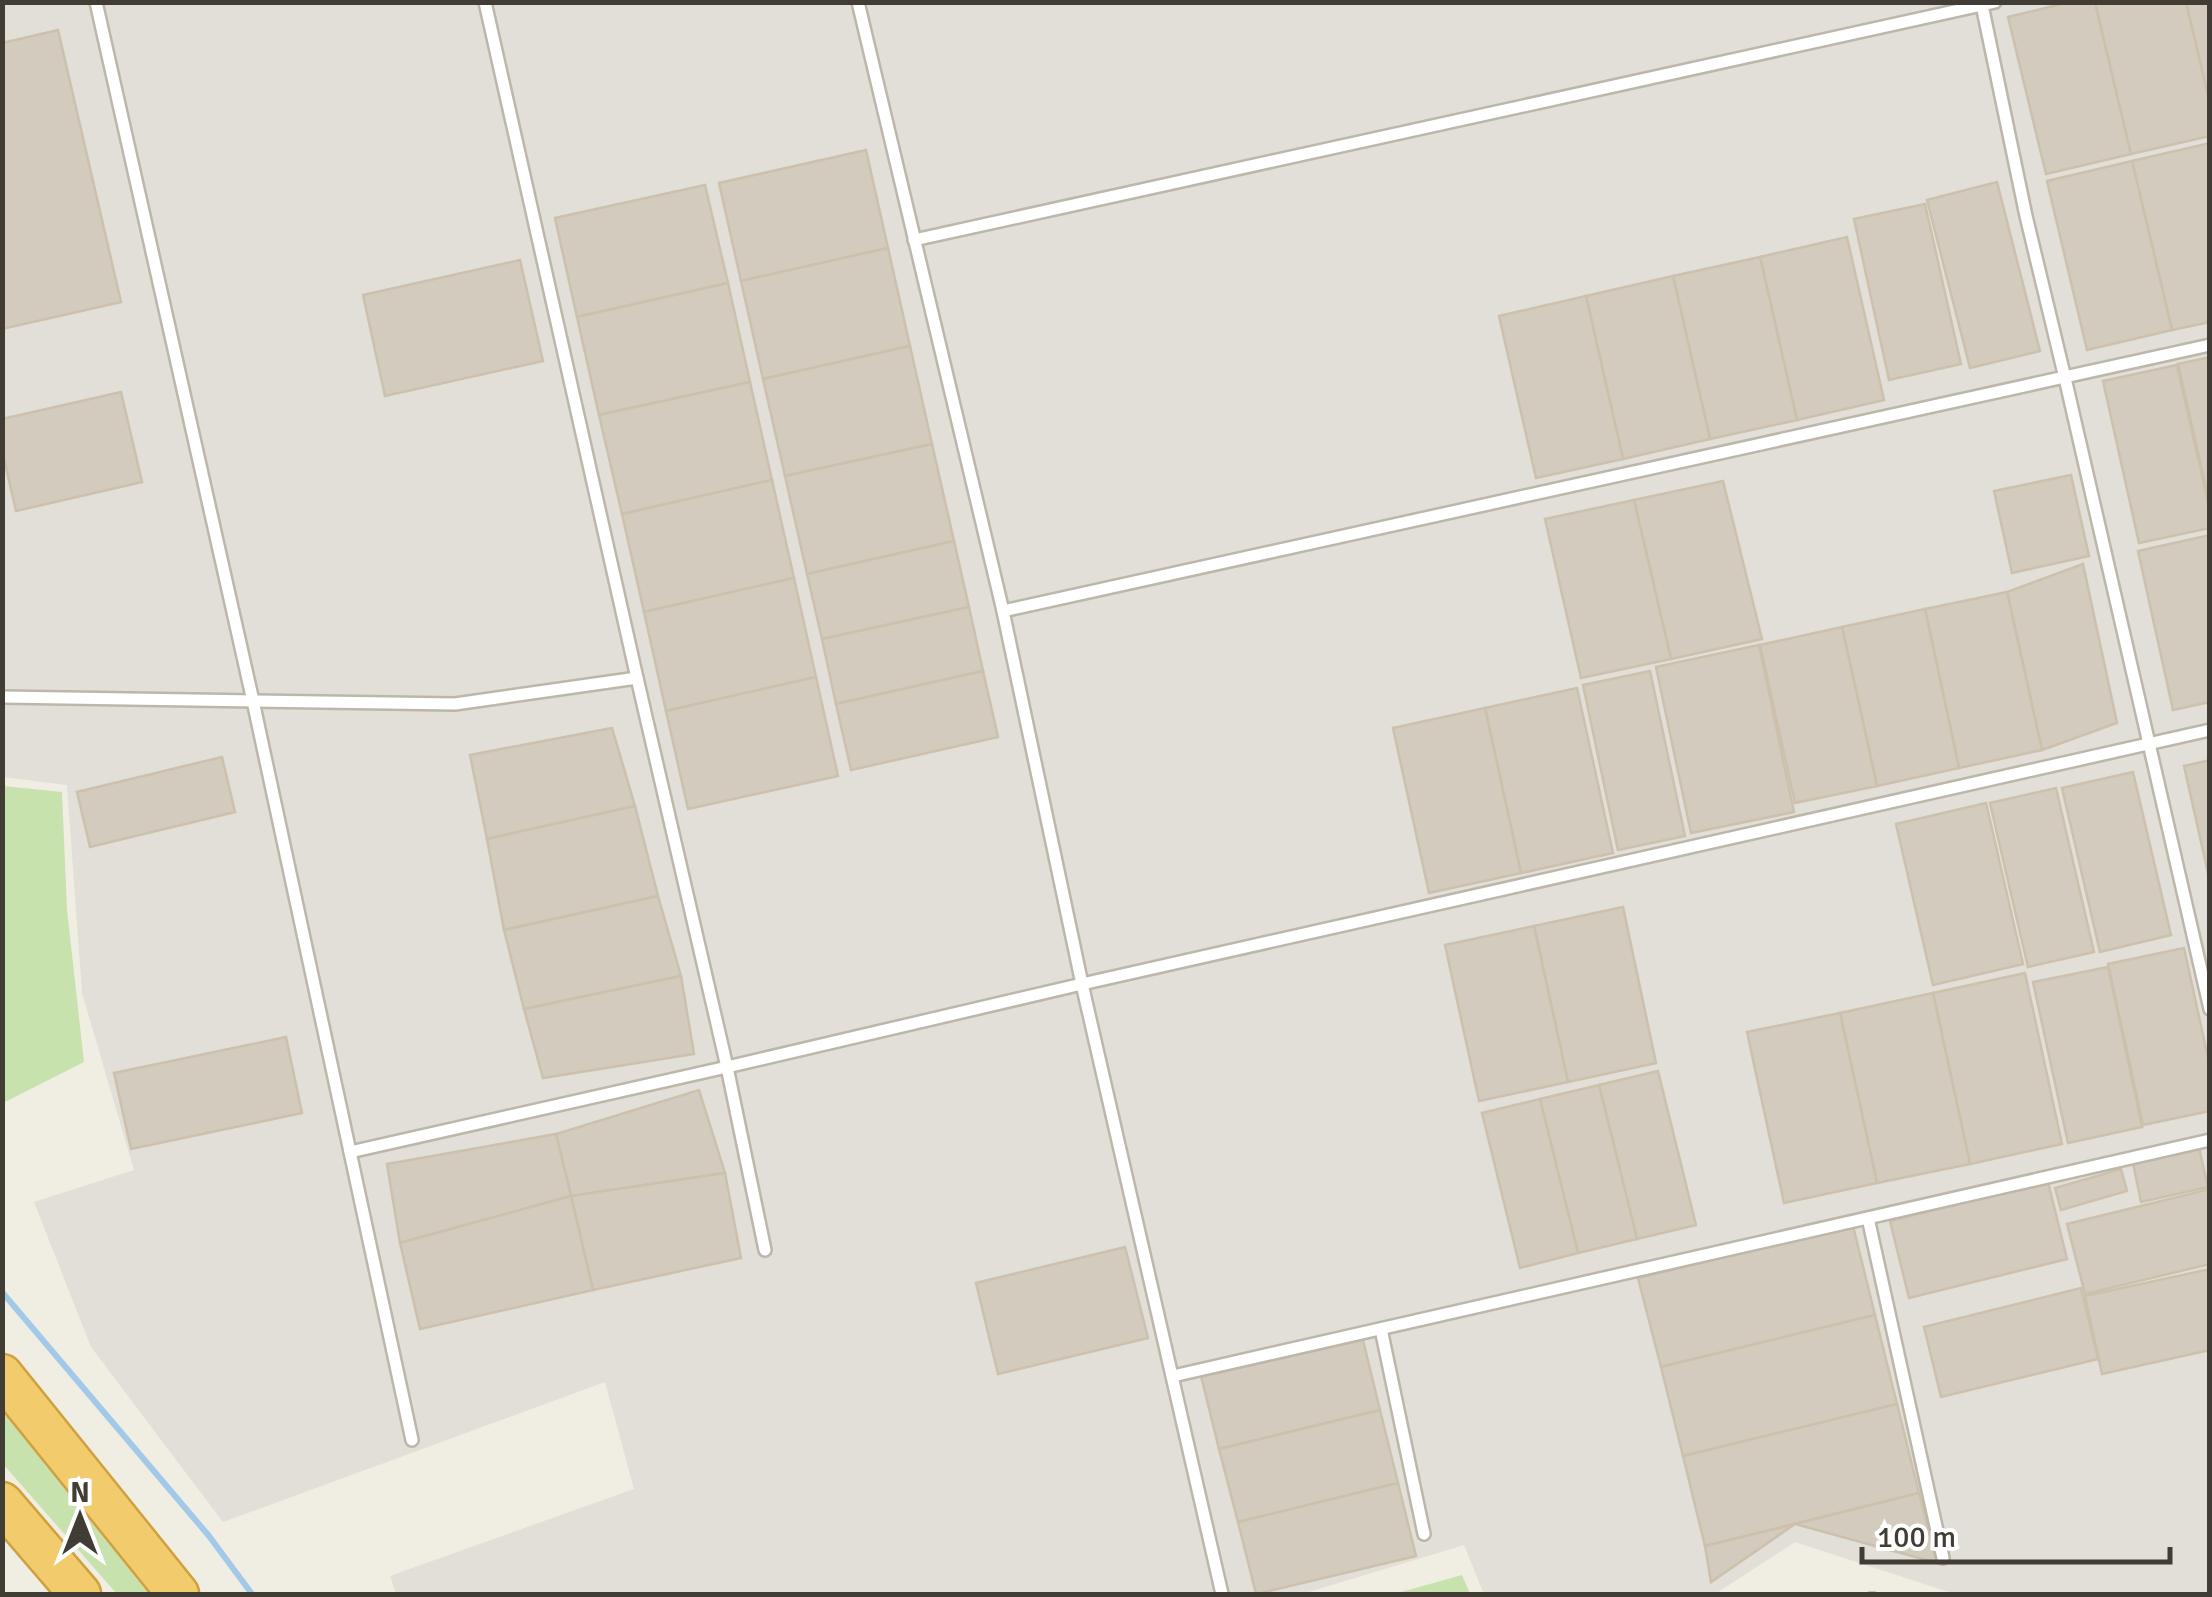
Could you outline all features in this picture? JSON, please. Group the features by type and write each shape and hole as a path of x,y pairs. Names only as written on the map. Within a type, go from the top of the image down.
{"highway":[{"path":"2,1375 178,1594"},
{"path":"2,1503 80,1594"}],"lane":[{"path":"96,2 253,701 412,1440"},
{"path":"485,2 728,1067 765,1250"},
{"path":"858,2 1003,611 1082,984 1222,1594"},
{"path":"914,240 1986,4 2026,216 2210,1008"},
{"path":"1003,611 2210,345"},
{"path":"2,696 455,704 637,678"},
{"path":"350,1152 2210,730"},
{"path":"1172,1376 2210,1140"},
{"path":"1868,1218 1943,1558"},
{"path":"1382,1329 1424,1534"}],"shaded area":[{"path":"3,3 2209,3 2209,1594 1955,1594 1795,1542 1715,1594 1484,1594 1464,1545 1302,1594 396,1594 390,1576 634,1489 605,1382 223,1522 91,1347 34,1202 134,1170 82,993 67,785 3,777"}],"green space":[{"path":"3,786 62,792 67,910 84,1062 3,1103"},
{"path":"3,1412 149,1594 117,1594 3,1464"},
{"path":"1462,1575 1470,1594 1394,1594"}],"building":[{"path":"2070,2 2095,2 2131,154 2046,174 2008,17"},
{"path":"2095,2 2186,2 2210,103 2210,136 2131,154"},
{"path":"2186,2 2210,2 2210,103"},
{"path":"58,30 121,302 2,329 2,43"},
{"path":"2210,143 2210,322 2172,330 2132,161"},
{"path":"866,150 888,248 741,281 719,183"},
{"path":"2132,161 2172,330 2087,350 2047,181"},
{"path":"1997,182 2040,351 1970,368 1927,200"},
{"path":"705,185 728,283 577,317 555,218"},
{"path":"1925,204 1961,364 1889,380 1854,219"},
{"path":"1847,237 1884,400 1797,420 1760,257"},
{"path":"888,248 910,346 763,379 741,281"},
{"path":"1760,257 1797,420 1710,439 1673,276"},
{"path":"520,260 543,361 385,396 363,295"},
{"path":"1673,276 1710,439 1623,459 1586,296"},
{"path":"728,283 750,382 599,415 577,317"},
{"path":"1586,296 1623,459 1536,478 1499,316"},
{"path":"910,346 932,444 785,476 763,379"},
{"path":"2210,357 2210,506 2178,364"},
{"path":"2177,365 2210,511 2210,528 2139,543 2103,381"},
{"path":"750,382 772,480 622,514 599,415"},
{"path":"121,392 142,482 16,511 2,450 2,419"},
{"path":"932,444 954,541 807,574 785,476"},
{"path":"2071,475 2089,556 2012,573 1994,491"},
{"path":"772,480 794,578 644,612 622,514"},
{"path":"1723,481 1762,639 1671,659 1634,500"},
{"path":"1634,500 1671,659 1581,678 1545,519"},
{"path":"2210,535 2210,702 2173,710 2138,551"},
{"path":"954,541 969,607 822,639 807,574"},
{"path":"2083,564 2117,723 2042,750 2007,592"},
{"path":"794,578 816,677 666,711 644,612"},
{"path":"2007,592 2042,750 1959,768 1925,609"},
{"path":"969,607 983,671 836,704 822,639"},
{"path":"1925,609 1959,768 1877,786 1842,627"},
{"path":"1842,627 1877,786 1795,803 1760,645"},
{"path":"1759,645 1794,812 1691,833 1656,667"},
{"path":"983,671 998,737 851,770 836,704"},
{"path":"1650,671 1685,836 1618,850 1583,685"},
{"path":"816,677 838,776 688,809 666,711"},
{"path":"1577,688 1613,853 1521,873 1485,708"},
{"path":"1485,708 1521,873 1429,893 1393,728"},
{"path":"612,728 635,806 487,839 470,755"},
{"path":"222,757 235,812 90,847 77,792"},
{"path":"2210,760 2210,882 2184,766"},
{"path":"2133,772 2171,935 2100,952 2062,788"},
{"path":"2056,788 2094,952 2028,967 1990,803"},
{"path":"1986,803 2023,964 1933,985 1896,824"},
{"path":"635,806 658,896 504,930 487,839"},
{"path":"658,896 681,976 524,1009 504,930"},
{"path":"1623,907 1656,1063 1568,1082 1534,926"},
{"path":"1534,926 1568,1082 1479,1101 1445,945"},
{"path":"2184,948 2210,1067 2210,1111 2143,1125 2108,964"},
{"path":"2108,967 2142,1127 2068,1143 2033,982"},
{"path":"2025,973 2062,1144 1970,1164 1933,993"},
{"path":"681,976 694,1054 543,1078 524,1009"},
{"path":"1933,993 1970,1164 1877,1183 1840,1013"},
{"path":"1840,1013 1877,1183 1784,1203 1747,1032"},
{"path":"286,1037 302,1113 131,1149 114,1073"},
{"path":"1658,1071 1696,1225 1637,1239 1599,1085"},
{"path":"1599,1085 1637,1239 1578,1253 1540,1099"},
{"path":"699,1090 725,1173 571,1196 556,1134"},
{"path":"1540,1099 1578,1253 1520,1268 1482,1113"},
{"path":"556,1134 571,1196 400,1243 387,1164"},
{"path":"2199,1148 2208,1187 2141,1202 2133,1163"},
{"path":"2121,1169 2127,1191 2061,1210 2055,1188"},
{"path":"725,1173 741,1258 593,1290 571,1196"},
{"path":"2048,1182 2067,1259 1909,1298 1890,1221"},
{"path":"2210,1189 2210,1264 2085,1294 2067,1224"},
{"path":"571,1196 593,1290 420,1329 400,1243"},
{"path":"1853,1226 1875,1315 1661,1367 1638,1278"},
{"path":"1125,1247 1148,1338 998,1374 976,1283"},
{"path":"2210,1269 2210,1350 2102,1374 2085,1296"},
{"path":"2081,1288 2098,1359 1941,1397 1924,1327"},
{"path":"1875,1315 1897,1404 1683,1456 1661,1367"},
{"path":"1362,1336 1380,1410 1219,1449 1201,1376"},
{"path":"1897,1404 1919,1493 1705,1546 1683,1456"},
{"path":"1380,1410 1398,1483 1238,1522 1219,1449"},
{"path":"1398,1483 1416,1556 1256,1594 1238,1522"},
{"path":"1919,1493 1937,1563 1795,1524"},
{"path":"1795,1524 1711,1582 1705,1546"}],"waterway":[{"path":"2,1292 209,1536 252,1594"}]}
